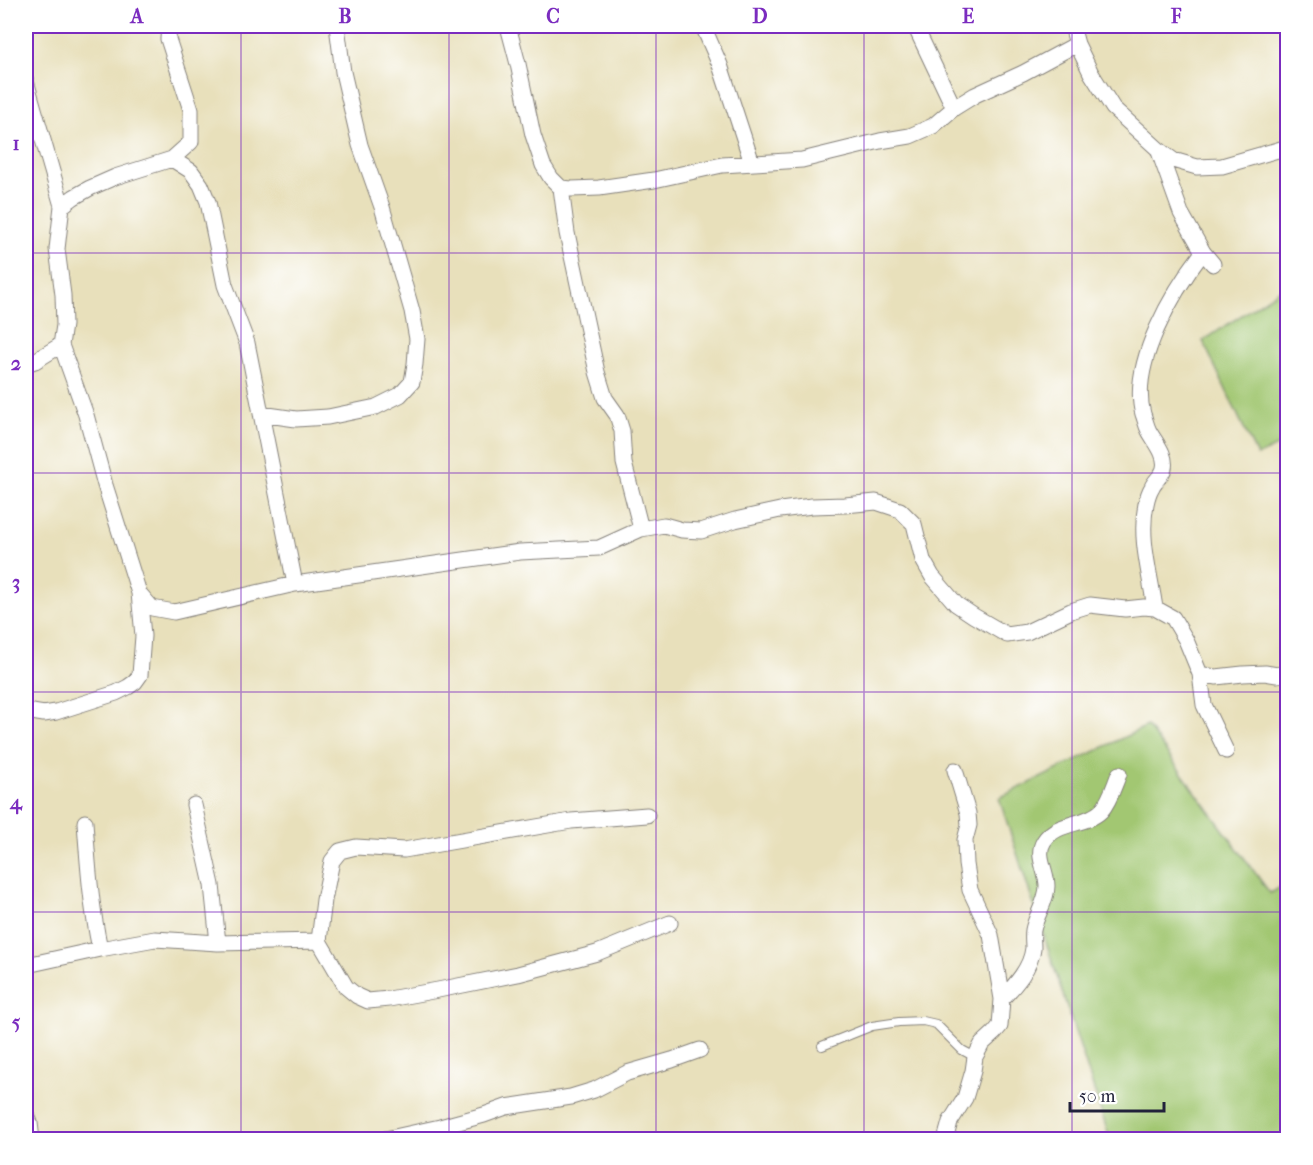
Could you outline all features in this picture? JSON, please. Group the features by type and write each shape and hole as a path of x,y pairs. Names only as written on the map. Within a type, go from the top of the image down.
{"street":[{"path":"62,206 98,184 172,159 190,142 191,110 168,39 168,26"},
{"path":"261,414 296,419 328,417 376,407 400,395 412,382 416,364 417,339 412,311 382,207 360,145 343,72 337,26"},
{"path":"508,26 543,165 561,188 567,233 597,372 605,398 617,415 622,431 624,463 641,529"},
{"path":"703,26 720,65 752,163"},
{"path":"915,26 954,108"},
{"path":"1072,26 1077,44 1091,73 1113,108 1173,160 1197,167 1222,166 1287,147"},
{"path":"561,188 599,188 654,180 722,165 802,160 910,136 933,126 954,108 975,95 1077,44"},
{"path":"26,81 62,206 57,249 64,315 61,345 86,415 139,593 143,636 140,675 128,687 56,712 26,713"},
{"path":"1155,608 1146,560 1144,529 1146,503 1152,486 1165,465 1161,451 1148,429 1140,403 1142,378 1148,349 1164,314 1189,271 1208,258 1180,213 1158,149"},
{"path":"172,159 191,171 201,185 208,202 225,285 246,343 295,584"},
{"path":"26,364 61,345"},
{"path":"139,593 153,608 174,612 295,584 520,552 598,548 641,529 664,525 682,530 701,531 735,520 780,510 876,502 900,510 914,524 923,560 932,576 956,604 1007,635 1027,632 1071,611 1090,605 1125,609 1155,608 1173,618 1186,640 1200,674 1204,705 1226,751"},
{"path":"1200,674 1216,677 1287,673"},
{"path":"945,1140 950,1122 965,1098 975,1057 982,1044 1000,1026 1002,999 991,935 970,890 965,840 969,825 968,813 955,770"},
{"path":"1002,999 1027,968 1033,950 1033,931 1047,894 1047,882 1042,866 1043,842 1061,827 1099,813 1107,803 1119,774"},
{"path":"194,804 212,885 218,943"},
{"path":"647,814 571,821 404,850 356,847 340,851 332,861 324,900 320,941 346,987 357,996 369,1000 389,999 518,974 597,953 670,923"},
{"path":"86,822 87,860 100,949"},
{"path":"26,963 36,963 155,939 218,943 320,941"},
{"path":"381,1140 440,1127 506,1107 571,1097 594,1090 627,1073 700,1050"},
{"path":"26,1112 32,1140"}],"lane":[{"path":"822,1046 872,1026 923,1021 936,1024 962,1050 975,1057"}],"green space":[{"path":"1287,285 1287,441 1257,456 1203,341"},
{"path":"1147,726 1270,893 1287,884 1287,1139 1110,1139 999,798"}]}
